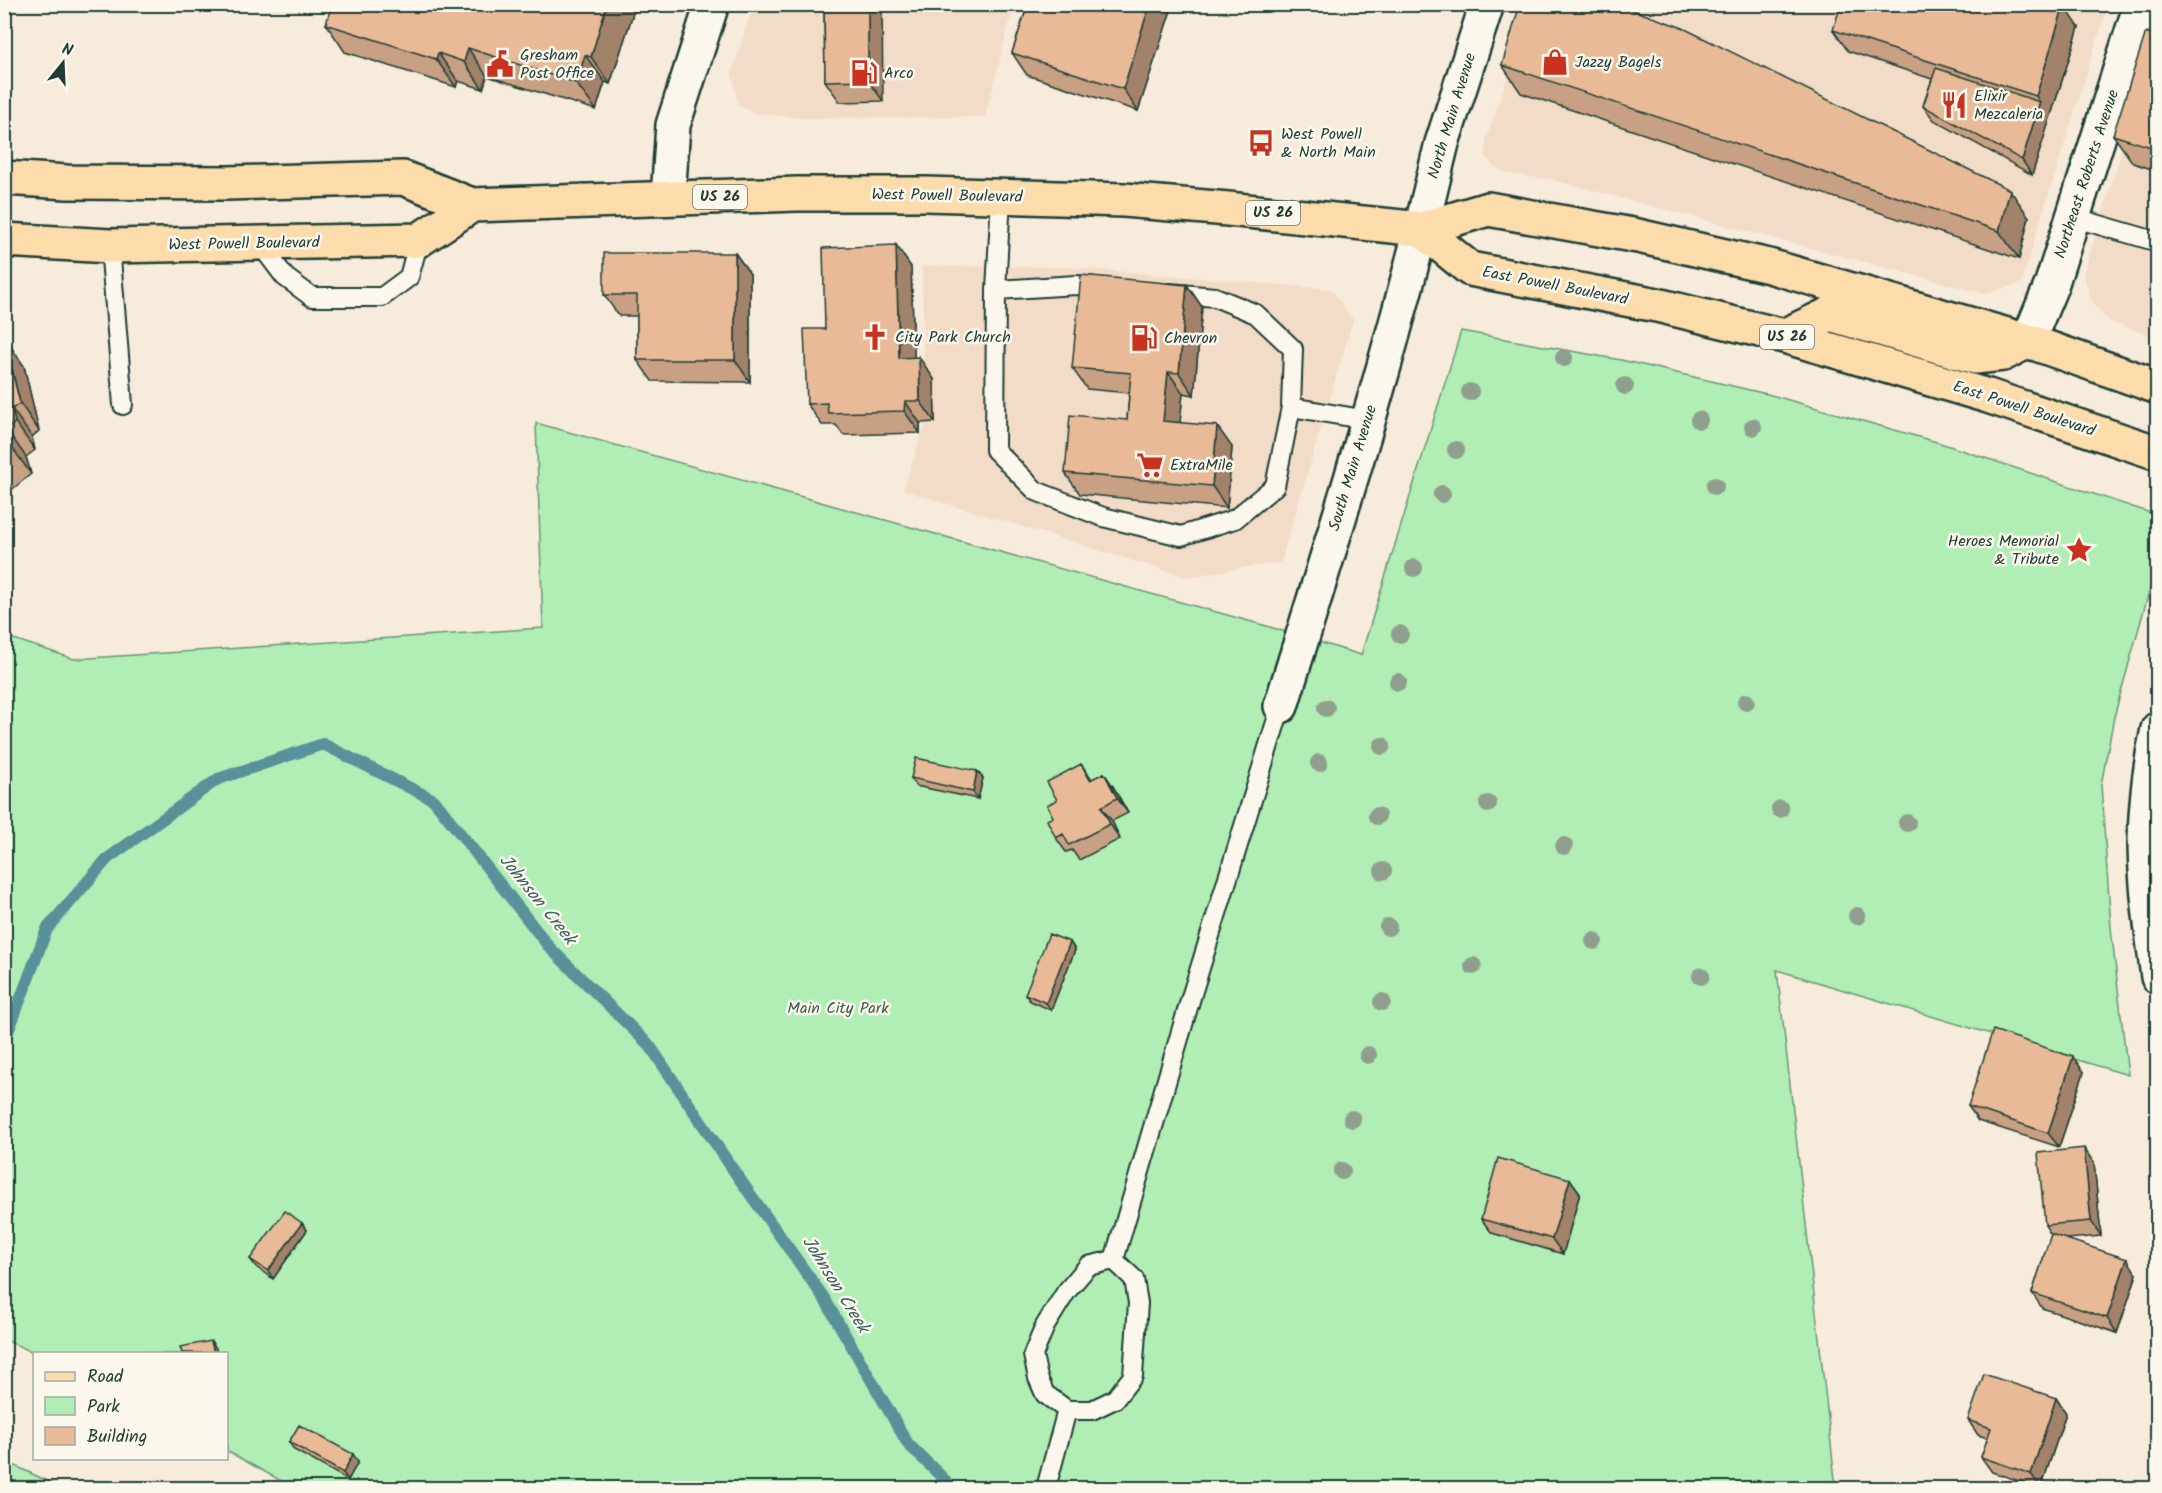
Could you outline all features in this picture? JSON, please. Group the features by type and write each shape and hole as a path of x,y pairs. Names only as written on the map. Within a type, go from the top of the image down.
{"main road":[{"name":"West Powell Boulevard","path":"4,178 66,182 227,183 403,178 472,205 797,194 926,194 1124,200 1228,208 1421,229"},
{"path":"419,240 472,205"},
{"name":"US 26","path":"1421,229 1488,209 1638,237 1769,266 2028,341 2157,387"},
{"name":"East Powell Boulevard","path":"1421,229 1470,269 1657,305 1784,336 1988,396 2157,453"},
{"name":"West Powell Boulevard","path":"4,240 110,246 419,240"},
{"path":"1784,336 1830,314 1975,357 2003,354 2028,341"}],"street":[{"path":"668,198 672,125 712,4"},
{"name":"North Main Avenue","path":"1421,229 1442,143 1487,4"},
{"name":"Northeast Roberts Avenue","path":"2028,341 2051,286 2141,4"},
{"name":"South Main Avenue","path":"1281,706 1368,420 1421,229"},
{"path":"2157,729 2145,839 2149,906 2157,977"}],"lane":[{"path":"1001,196 996,290 995,450 1036,491 1102,517 1181,536 1235,519 1275,486 1291,407 1293,350 1256,314 1215,297 1157,292"},
{"path":"2072,217 2157,243"},
{"path":"260,244 285,277 312,297 382,297 409,277 419,240"},
{"path":"110,246 123,405"},
{"path":"996,290 1076,285 1122,289"},
{"path":"1291,407 1368,420"},
{"path":"1114,1260 1192,994 1281,706"},
{"path":"1114,1260 1134,1279 1138,1303 1133,1376 1115,1399 1092,1410 1067,1410 1045,1394 1038,1378 1033,1355 1045,1326 1066,1292 1088,1266 1114,1260"},
{"path":"1046,1488 1067,1410"}],"shaded area":[{"path":"753,5 1014,5 985,117 801,118 754,113 738,105 732,73"},
{"path":"1533,5 2108,5 2021,283 1986,294 1553,180 1509,174 1493,166 1486,156 1486,139"},
{"path":"2157,39 2157,338 2109,321 2093,304 2083,275"},
{"path":"922,266 1066,267 1331,289 1353,320 1281,562 1186,577 903,490 925,424"}],"green space":[{"name":"Main City Park","path":"1461,331 1621,360 1771,395 1940,443 2157,515 2157,563 2114,717 2101,785 2111,928 2128,1075 1777,970 1836,1488 294,1488 228,1452 228,1352 33,1352 5,1340 5,636 74,659 543,628 536,423 1263,625 1361,655"},
{"path":"5,1461 62,1488 5,1488"}],"building":[{"name":"Gresham Post Office","path":"332,4 607,4 591,57 585,55 576,83 468,48 464,62 438,53 436,59 326,24"},
{"path":"824,4 868,4 868,80 825,81"},
{"path":"1028,4 1150,4 1123,89 1012,53"},
{"path":"1520,4 1616,4 1683,28 2010,190 1999,231 1502,65"},
{"path":"1841,4 2064,5 2036,96 1833,30"},
{"path":"2146,32 2157,36 2157,149 2113,135"},
{"path":"1936,68 2040,102 2022,160 1923,106"},
{"path":"896,245 899,358 919,357 920,401 905,401 904,411 828,413 827,403 807,404 804,329 825,329 823,248"},
{"path":"604,253 735,253 735,360 637,360 637,295 604,295"},
{"path":"1081,275 1187,285 1179,373 1168,372 1163,421 1217,426 1212,486 1065,473 1070,415 1127,420 1131,373 1072,368"},
{"path":"4,338 20,403 12,409 15,422 7,430 11,446 4,452"},
{"path":"916,758 977,771 973,792 911,778"},
{"path":"1081,764 1090,780 1104,773 1117,798 1101,807 1110,824 1069,845 1063,834 1056,838 1047,820 1053,817 1047,805 1057,800 1047,782"},
{"path":"1049,934 1070,942 1046,1003 1025,994"},
{"path":"1993,1030 2073,1057 2048,1133 1968,1106"},
{"path":"2084,1148 2091,1221 2045,1225 2038,1153"},
{"path":"1498,1158 1570,1179 1552,1239 1481,1219"},
{"path":"285,1211 302,1223 268,1271 250,1259"},
{"path":"2051,1234 2127,1259 2107,1318 2032,1293"},
{"path":"211,1341 214,1352 182,1352 180,1347"},
{"path":"1984,1374 2056,1398 2031,1474 1981,1457 1991,1428 1968,1420"},
{"path":"299,1425 353,1454 343,1473 289,1442"}],"waterway":[{"name":"Johnson Creek","path":"4,1036 8,1032 47,929 107,859 218,779 323,744 434,800 550,948 650,1046 736,1174 824,1298 908,1444 953,1488"}],"place":[{"name":"Jazzy Bagels","path":"1555,62"},
{"name":"Gresham Post Office","path":"500,64"},
{"name":"Arco","path":"864,73"},
{"name":"Elixir Mezcaleria","path":"1954,105"},
{"name":"West Powell & North Main","path":"1261,143"},
{"name":"City Park Church","path":"875,337"},
{"name":"Chevron","path":"1144,338"},
{"name":"ExtraMile","path":"1150,465"},
{"name":"Heroes Memorial & Tribute","path":"2079,550"}]}
